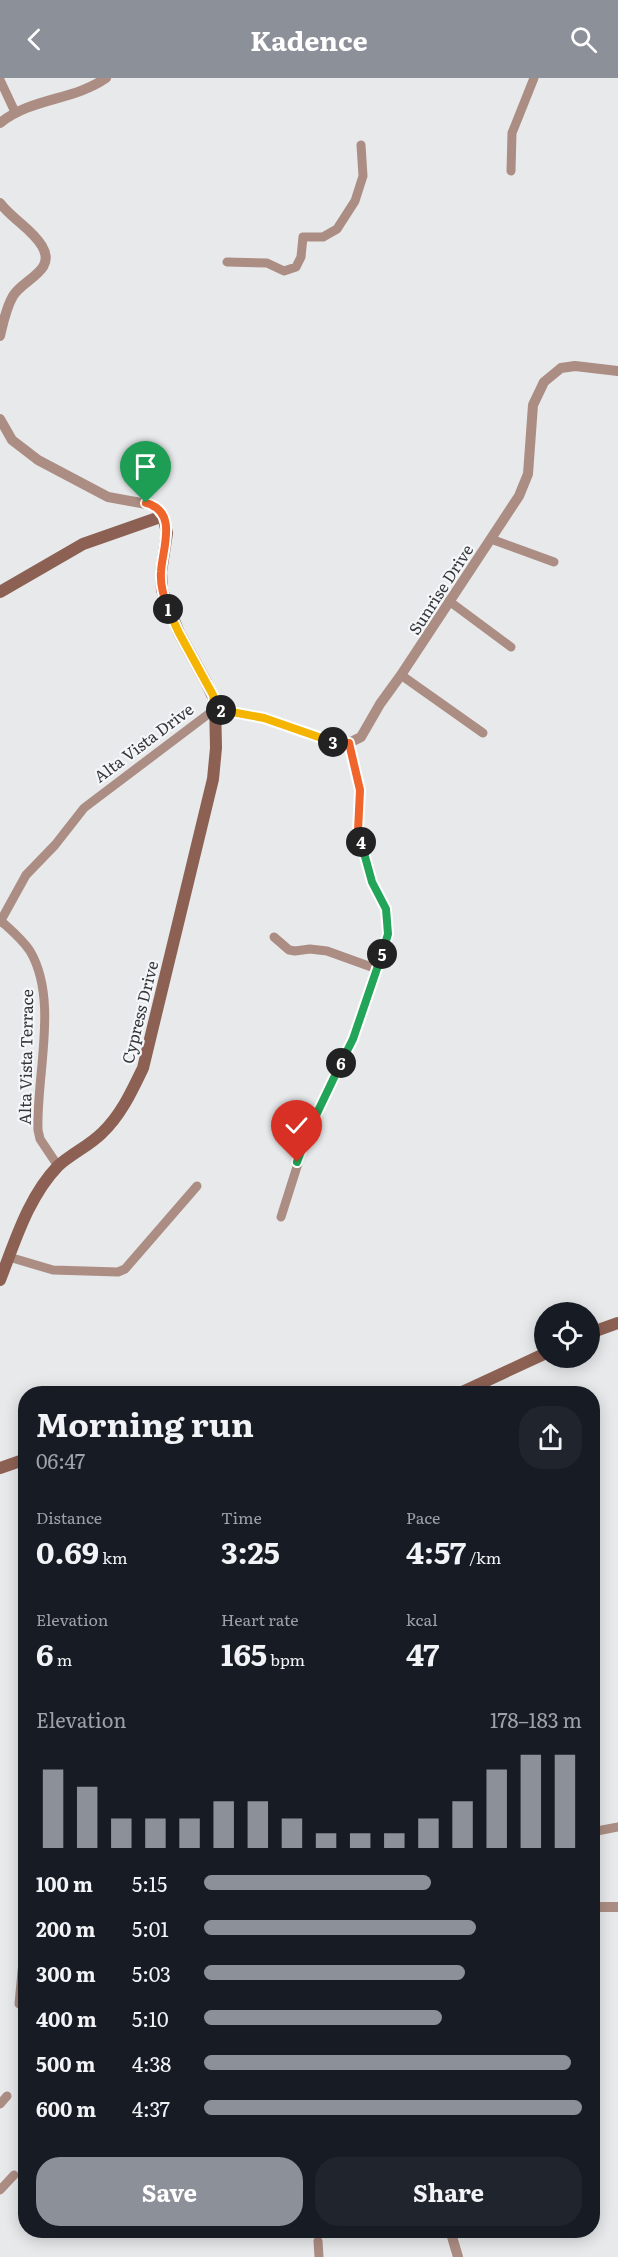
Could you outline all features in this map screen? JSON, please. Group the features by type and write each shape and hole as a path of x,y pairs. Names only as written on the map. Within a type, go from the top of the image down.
{"main road":[{"path":"0,592 83,544 163,516"},
{"name":"Alta Vista Drive","path":"163,516 167,533 161,572 162,590 179,633 213,695 215,709"},
{"name":"Cypress Drive","path":"0,1280 25,1216 40,1190 58,1166 101,1134 113,1120 129,1097 143,1068 213,779 216,748 215,709"},
{"path":"600,1329 618,1323"},
{"path":"475,1386 534,1359"},
{"path":"0,1468 18,1462"}],"street":[{"path":"0,123 15,112 38,102 80,93 106,78"},
{"path":"511,171 512,133 534,78"},
{"path":"0,80 15,112"},
{"path":"227,262 267,262 288,271 296,267 301,257 303,237 323,237 337,229 355,201 363,176 361,145"},
{"path":"0,203 9,215 38,240 46,256 42,270 12,297 0,336"},
{"name":"Sunrise Drive","path":"349,743 361,737 380,704 519,496 528,474 533,405 544,382 561,368 575,366 618,371"},
{"path":"0,419 12,440 38,460 108,497 152,504 163,516"},
{"path":"491,539 554,562"},
{"path":"449,601 511,646"},
{"path":"401,675 483,733"},
{"path":"215,709 264,718 333,742 349,743 360,790 358,831 372,882 386,909 388,934 353,1039 308,1132 280,1217"},
{"name":"Alta Vista Drive","path":"0,921 26,875 59,841 84,808 215,709"},
{"name":"Alta Vista Terrace","path":"0,921 28,949 43,985 38,1130 40,1140 58,1166"},
{"path":"274,937 289,950 310,948 327,951 377,969"},
{"path":"9,1257 52,1270 109,1273 125,1269 197,1186"},
{"path":"600,1830 618,1827"},
{"path":"600,1907 618,1907"},
{"path":"0,2190 14,2175"},
{"path":"452,2238 458,2257"},
{"path":"318,2241 319,2257"}],"route":[{"path":"146,503 156,507 165,520 167,533 161,572 162,590 179,633 213,695 215,709 264,718 333,742 349,743 360,790 358,831 372,882 386,909 388,934 353,1039 308,1132 297,1162"}]}
